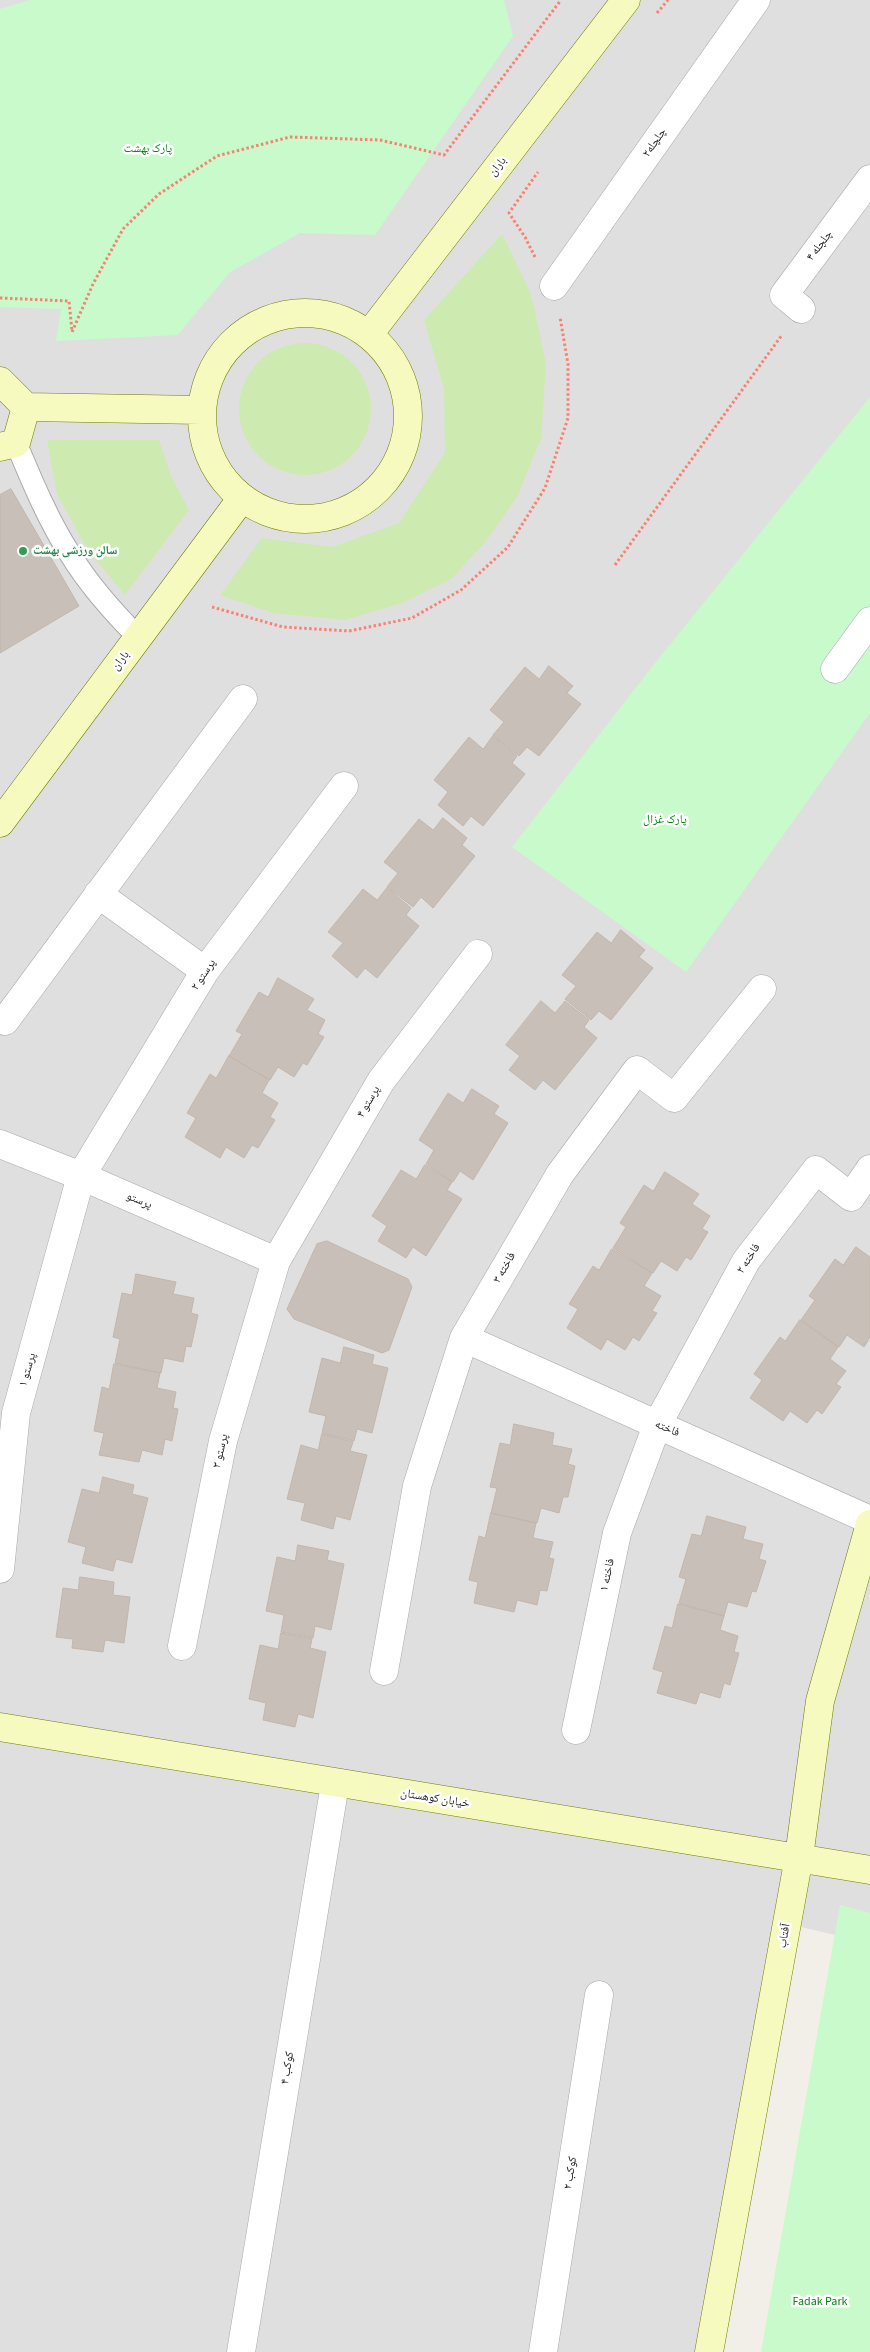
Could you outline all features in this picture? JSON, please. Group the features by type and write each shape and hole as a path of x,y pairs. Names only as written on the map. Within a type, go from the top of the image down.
{"street":[{"name":"باران","path":"370,333 626,0"},
{"name":"چلچله۲","path":"554,286 756,0"},
{"name":"چلچله ۴","path":"801,309 784,295 870,179"},
{"path":"288,312 331,314 370,333 386,349 405,385 409,421 402,454 384,485 359,506 318,520 283,518 242,498 216,469 204,439 201,410 205,386 218,357 246,329 288,312"},
{"path":"0,381 26,407 201,410"},
{"path":"8,445 26,407"},
{"name":"باران","path":"0,823 242,498"},
{"path":"834,669 870,621"},
{"path":"4,1021 243,699"},
{"name":"پرستو ۲","path":"81,1176 205,971 344,786"},
{"path":"98,894 205,971"},
{"name":"پرستو ۴","path":"276,1261 381,1081 478,954"},
{"name":"فاخته ۳","path":"384,1671 417,1486 464,1338 560,1174 637,1070 674,1098 762,989"},
{"name":"پرستو","path":"0,1144 81,1176 276,1261"},
{"name":"فاخته ۲","path":"658,1425 746,1261 816,1170 851,1196 870,1169"},
{"name":"پرستو ۱","path":"0,1568 8,1412 81,1176"},
{"name":"پرستو ۳","path":"182,1646 223,1441 276,1261"},
{"name":"فاخته","path":"464,1338 870,1522"},
{"name":"فاخته ۱","path":"576,1730 616,1533 658,1425"},
{"name":"آفتاب","path":"709,2352 799,1857 820,1701 870,1522"},
{"name":"خیابان کوهستان","path":"0,1727 335,1784 799,1857 870,1870"},
{"name":"کوکب ۴","path":"241,2352 335,1784"},
{"name":"کوکب ۲","path":"543,2352 599,1995"}],"lane":[{"path":"8,445 38,494 69,554 108,607 138,637"}],"path":[{"path":"0,298 69,301 72,332 93,284 123,229 159,194 217,156 290,137 380,140 444,155 561,0"},
{"path":"212,607 282,628 349,631 412,618 461,590 508,547 545,488 568,418 568,364 554,286 540,266 526,237 509,213"},
{"path":"615,565 801,309"}],"shaded area":[{"path":"0,0 870,0 870,1943 788,1924 717,2352 0,2352"}],"green space":[{"name":"پارک بهشت","path":"30,0 504,0 513,36 375,235 300,233 230,272 178,335 56,341 61,309 0,307 0,9"},
{"path":"502,234 531,294 546,363 541,439 517,497 487,540 451,579 402,603 345,620 273,613 220,595 262,538 332,547 399,523 445,453 444,389 424,320"},
{"path":"305,343 318,344 330,348 352,362 366,384 370,396 370,422 366,434 352,456 330,470 318,474 305,475 292,474 280,470 258,456 244,434 240,422 239,409 240,396 244,384 258,362 280,348 292,344"},
{"name":"پارک غزال","path":"870,397 870,713 686,972 512,847 651,668"},
{"path":"47,440 159,440 171,476 189,510 125,595 89,552 57,494"},
{"name":"Fadak Park","path":"840,1905 870,1913 870,2352 761,2352"}],"building":[{"name":"سالن ورزشی بهشت","path":"11,489 79,606 0,653 0,495"},
{"path":"549,666 573,686 567,693 581,704 539,756 527,747 519,756 493,735 504,722 490,710 525,667 539,679"},
{"path":"493,736 517,756 512,763 525,774 483,826 471,816 463,826 438,805 448,792 434,780 469,737 483,749"},
{"path":"443,818 467,838 462,845 475,856 433,908 421,897 413,907 387,887 398,873 384,862 419,819 433,830"},
{"path":"387,888 411,908 406,915 419,926 377,978 365,968 357,978 332,956 343,943 328,932 363,889 377,900"},
{"path":"621,930 645,950 639,957 653,968 611,1020 599,1011 591,1020 565,999 576,986 562,975 597,932 611,943"},
{"path":"278,978 314,999 307,1010 325,1020 318,1034 324,1037 307,1065 303,1063 294,1077 278,1067 270,1080 229,1056 242,1034 236,1031 259,992 268,997"},
{"path":"541,1001 555,1013 565,1001 589,1020 584,1027 597,1038 555,1090 543,1080 535,1090 509,1070 520,1056 506,1045"},
{"path":"229,1056 269,1080 262,1093 278,1103 270,1117 275,1120 258,1148 252,1145 244,1158 226,1147 220,1158 185,1137 196,1118 187,1113 210,1074 216,1078"},
{"path":"472,1089 499,1106 494,1114 508,1123 473,1180 460,1171 453,1182 426,1164 434,1150 419,1140 448,1093 463,1103"},
{"path":"425,1165 452,1182 447,1190 462,1199 426,1256 413,1247 406,1258 378,1241 387,1226 372,1216 401,1170 416,1179"},
{"path":"665,1172 699,1194 692,1204 710,1216 702,1229 708,1232 691,1260 686,1257 677,1271 661,1261 653,1273 613,1248 626,1227 620,1223 644,1185 653,1191"},
{"path":"327,1241 408,1279 412,1287 389,1350 382,1353 294,1319 287,1309 317,1244"},
{"path":"856,1247 870,1257 870,1337 864,1347 847,1335 839,1347 801,1320 815,1300 809,1296 835,1259 843,1265"},
{"path":"612,1249 652,1273 644,1286 661,1296 652,1311 657,1313 639,1341 633,1337 625,1350 607,1339 601,1350 567,1328 578,1309 569,1304 593,1266 599,1270"},
{"path":"136,1274 176,1282 173,1294 194,1298 191,1313 198,1315 191,1347 186,1346 183,1362 164,1358 161,1373 115,1363 120,1339 113,1337 122,1293 132,1295"},
{"path":"800,1320 838,1347 830,1359 846,1371 836,1384 841,1387 822,1414 817,1410 807,1423 790,1411 783,1421 750,1398 762,1380 754,1374 780,1337 785,1341"},
{"path":"344,1347 374,1355 372,1364 388,1368 372,1433 357,1429 354,1441 322,1433 326,1416 309,1412 322,1358 340,1363"},
{"path":"114,1364 160,1373 157,1388 176,1392 173,1408 178,1409 172,1441 165,1439 162,1455 142,1450 139,1462 99,1455 104,1433 94,1431 102,1387 109,1389"},
{"path":"514,1424 554,1433 552,1445 572,1449 568,1464 575,1466 568,1497 563,1497 559,1513 541,1508 537,1523 491,1513 497,1488 490,1487 500,1443 510,1445"},
{"path":"322,1434 353,1442 350,1451 367,1455 350,1520 336,1516 333,1529 301,1520 305,1503 287,1499 301,1445 318,1450"},
{"path":"103,1477 134,1485 132,1494 148,1498 132,1563 116,1559 113,1571 82,1563 86,1547 68,1542 82,1489 99,1493"},
{"path":"491,1513 536,1523 533,1538 553,1542 549,1558 554,1559 547,1591 540,1590 537,1605 517,1600 514,1612 474,1603 478,1582 469,1580 479,1536 485,1538"},
{"path":"707,1516 746,1527 743,1539 763,1544 759,1559 766,1561 756,1592 752,1591 747,1607 728,1602 724,1616 679,1603 686,1579 679,1577 692,1534 701,1536"},
{"path":"298,1545 329,1551 327,1560 344,1564 331,1630 315,1626 313,1638 281,1632 284,1615 266,1611 277,1557 295,1561"},
{"path":"80,1577 114,1582 113,1595 130,1597 124,1643 105,1640 103,1652 72,1648 73,1639 56,1637 63,1588 78,1590"},
{"path":"678,1604 724,1616 720,1630 738,1636 734,1652 739,1653 730,1685 724,1683 720,1698 700,1692 696,1704 657,1693 663,1672 653,1669 665,1626 672,1628"},
{"path":"281,1633 312,1639 310,1648 326,1652 313,1718 298,1714 295,1727 263,1720 266,1703 249,1699 260,1645 278,1649"}],"place":[{"name":"سالن ورزشی بهشت","path":"23,551"}]}
